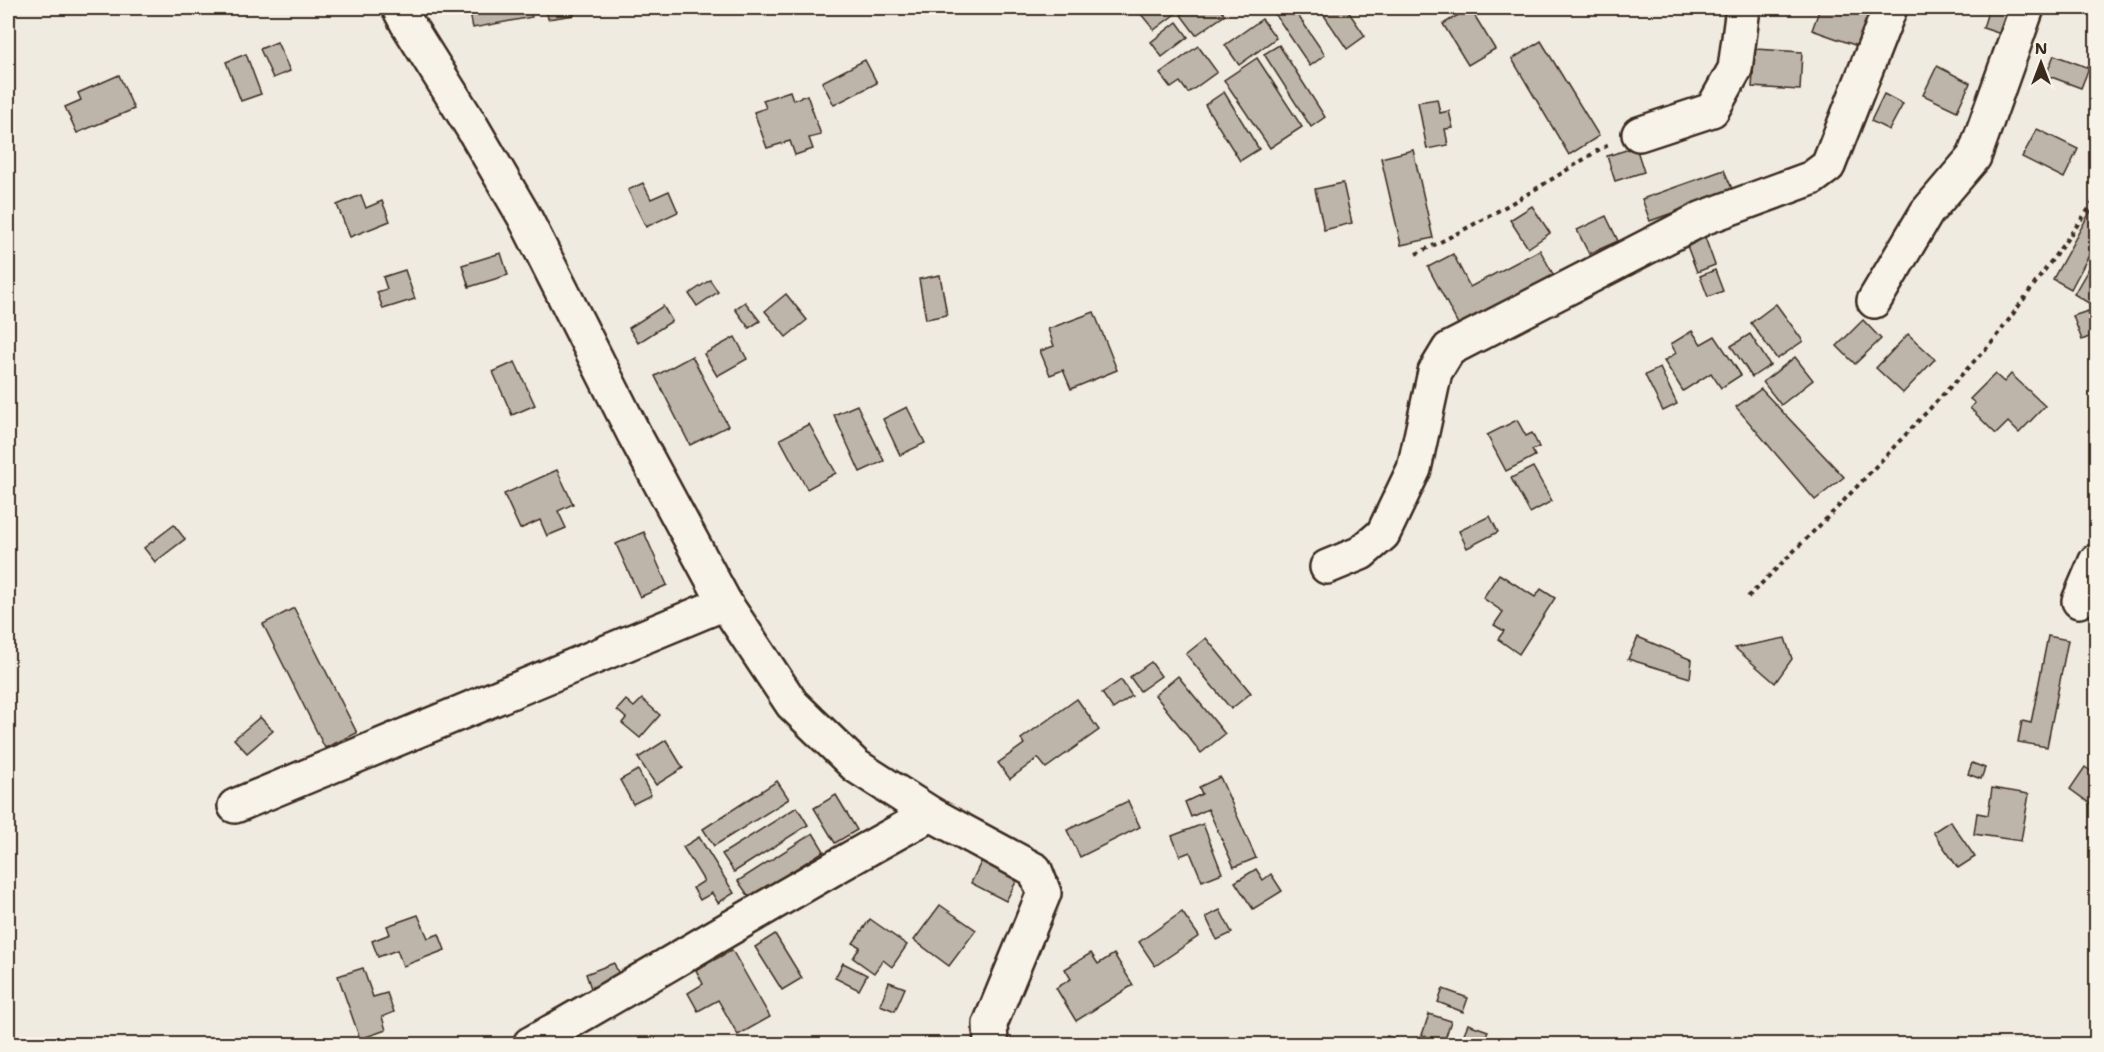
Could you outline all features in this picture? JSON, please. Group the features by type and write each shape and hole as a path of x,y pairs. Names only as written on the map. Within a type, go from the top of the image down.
{"street":[{"path":"399,8 525,218 634,434 725,603 792,704 856,766 931,814 1035,870 1044,892 990,1024 991,1044"},
{"path":"1639,134 1712,110 1735,69 1743,8"},
{"path":"1327,567 1361,553 1383,534 1414,469 1435,372 1449,349 1703,218 1812,178 1828,166 1890,8"},
{"path":"1874,301 1927,212 1974,157 2027,8"},
{"path":"2079,601 2097,561"},
{"path":"235,807 725,603"},
{"path":"530,1044 652,976 858,853 931,814"}],"path":[{"path":"1416,254 1456,235 1531,193 1600,149 1639,134"},
{"path":"1748,597 1835,510 1995,339 2097,199"}],"building":[{"path":"469,8 530,8 532,17 473,28"},
{"path":"546,8 573,8 574,15 548,19"},
{"path":"1136,8 1183,8 1154,30"},
{"path":"1191,8 1219,8 1225,15 1196,35 1181,15"},
{"path":"1271,8 1293,8 1325,55 1310,66"},
{"path":"1319,8 1346,8 1365,36 1347,49"},
{"path":"1470,8 1495,49 1468,65 1443,24"},
{"path":"1820,8 1878,8 1866,49 1812,30"},
{"path":"1989,8 2013,8 2004,35 1983,28"},
{"path":"1262,19 1276,38 1239,65 1225,45"},
{"path":"1177,22 1188,37 1162,57 1151,42"},
{"path":"1541,41 1599,136 1569,155 1512,59"},
{"path":"277,42 290,71 273,78 260,49"},
{"path":"1279,45 1325,117 1311,127 1264,54"},
{"path":"1198,46 1217,72 1188,93 1180,82 1171,88 1160,74"},
{"path":"1755,49 1802,52 1800,90 1752,87"},
{"path":"246,54 261,94 241,101 226,62"},
{"path":"2054,55 2089,68 2081,88 2046,75"},
{"path":"1257,58 1302,127 1270,148 1224,80"},
{"path":"865,60 877,83 834,105 822,82"},
{"path":"1937,66 1970,83 1957,111 1923,95"},
{"path":"119,75 134,109 77,133 65,107 81,100 78,93"},
{"path":"790,91 793,100 807,95 821,135 809,138 813,149 795,155 790,141 767,148 754,112 766,108 763,100"},
{"path":"1224,92 1259,149 1240,161 1205,105"},
{"path":"1884,94 1903,104 1889,130 1871,121"},
{"path":"1437,99 1440,113 1449,111 1453,128 1445,129 1448,145 1427,149 1418,102"},
{"path":"2037,129 2078,149 2064,178 2022,157"},
{"path":"1636,147 1644,172 1615,181 1607,156"},
{"path":"1413,150 1433,238 1401,245 1381,158"},
{"path":"1724,170 1733,191 1650,221 1642,199"},
{"path":"643,183 651,199 669,191 678,212 646,227 628,190"},
{"path":"1343,183 1352,223 1324,230 1315,189"},
{"path":"361,195 366,208 382,201 390,221 350,237 337,205"},
{"path":"1532,206 1550,233 1528,248 1510,220"},
{"path":"2090,212 2096,215 2096,242 2071,289 2053,279"},
{"path":"1606,216 1618,241 1589,254 1577,230"},
{"path":"1703,232 1715,265 1697,272 1684,238"},
{"path":"1540,250 1554,276 1459,326 1428,267 1453,254 1470,287"},
{"path":"501,253 508,275 469,287 462,265"},
{"path":"2089,268 2096,272 2096,293 2090,304 2074,294"},
{"path":"405,270 415,299 383,309 377,292 387,289 383,277"},
{"path":"1715,270 1723,291 1708,297 1700,276"},
{"path":"940,275 947,315 926,319 919,279"},
{"path":"710,280 718,292 697,306 689,294"},
{"path":"786,294 807,320 786,337 765,311"},
{"path":"745,302 760,321 749,328 735,309"},
{"path":"1776,304 1803,341 1777,359 1751,323"},
{"path":"663,306 672,321 638,343 629,328"},
{"path":"2088,311 2096,334 2082,340 2073,316"},
{"path":"1094,312 1117,370 1071,389 1063,370 1050,375 1040,351 1054,346 1048,329"},
{"path":"1863,320 1881,339 1855,364 1837,346"},
{"path":"1692,331 1701,344 1715,336 1741,375 1721,388 1711,373 1683,391 1664,361 1676,353 1671,344"},
{"path":"1750,334 1770,365 1752,377 1731,346"},
{"path":"1908,334 1935,359 1903,393 1876,368"},
{"path":"735,337 747,359 717,376 704,354"},
{"path":"692,356 728,426 690,445 655,376"},
{"path":"1795,357 1813,380 1781,405 1763,382"},
{"path":"515,362 535,405 512,415 493,372"},
{"path":"1660,368 1677,404 1663,411 1645,375"},
{"path":"1995,374 2004,382 2011,374 2045,406 2019,433 2008,422 1996,434 1970,408 1975,403 1970,399"},
{"path":"1761,389 1844,477 1815,500 1736,407"},
{"path":"857,405 884,461 860,472 834,415"},
{"path":"907,407 925,443 900,455 883,419"},
{"path":"2096,419 2096,437 2088,431"},
{"path":"1517,420 1526,436 1532,433 1539,447 1532,450 1535,456 1506,471 1487,435"},
{"path":"809,424 836,473 807,489 780,439"},
{"path":"1533,467 1552,501 1530,513 1511,478"},
{"path":"557,470 573,504 558,511 566,528 547,536 540,520 520,529 504,494"},
{"path":"1490,516 1498,532 1467,548 1459,531"},
{"path":"174,525 185,539 155,562 144,548"},
{"path":"644,532 667,585 640,597 616,544"},
{"path":"1499,574 1535,597 1541,589 1555,598 1519,654 1498,639 1504,631 1494,625 1503,612 1483,598"},
{"path":"294,608 357,733 325,748 263,624"},
{"path":"2048,636 2068,640 2047,747 2018,742 2022,721 2031,723"},
{"path":"1638,637 1692,660 1690,678 1628,659"},
{"path":"1206,638 1251,693 1231,709 1186,654"},
{"path":"1785,638 1792,659 1775,683 1735,648"},
{"path":"1151,662 1161,676 1140,691 1130,677"},
{"path":"1178,676 1225,734 1201,753 1155,695"},
{"path":"1121,680 1132,696 1113,709 1102,693"},
{"path":"642,699 660,715 640,738 622,723 626,718 617,710 626,700 634,707"},
{"path":"1077,699 1099,730 1046,768 1038,758 1010,779 998,763 1024,744 1021,739"},
{"path":"260,717 273,731 247,753 234,739"},
{"path":"666,740 683,768 656,785 638,758"},
{"path":"1972,763 1985,768 1981,779 1968,774"},
{"path":"2085,767 2096,775 2096,808 2070,789"},
{"path":"638,770 651,795 633,804 620,780"},
{"path":"1220,777 1256,858 1234,867 1208,809 1191,817 1185,802 1202,794 1199,787"},
{"path":"777,781 789,799 714,846 703,829"},
{"path":"1992,788 2029,794 2021,841 1974,834 1977,813 1988,815"},
{"path":"836,795 857,830 835,843 814,808"},
{"path":"1128,801 1140,827 1080,857 1067,830"},
{"path":"797,807 808,825 734,872 722,854"},
{"path":"1950,821 1975,857 1958,868 1933,832"},
{"path":"1203,824 1222,873 1202,881 1190,852 1180,856 1172,836"},
{"path":"813,833 824,851 750,898 738,881"},
{"path":"699,837 734,893 718,903 712,893 700,900 693,888 704,881 683,847"},
{"path":"982,860 1018,878 1006,901 971,883"},
{"path":"1256,869 1263,880 1271,874 1282,891 1253,909 1235,882"},
{"path":"940,905 976,930 949,966 914,940"},
{"path":"1220,910 1232,933 1217,940 1206,917"},
{"path":"1182,912 1199,936 1155,966 1139,942"},
{"path":"418,915 428,938 439,934 445,950 403,966 397,950 378,957 372,941 390,934 387,926"},
{"path":"870,919 907,945 892,967 883,960 874,973 853,958 860,947 853,943"},
{"path":"775,934 802,978 782,990 755,947"},
{"path":"732,950 770,1017 738,1035 718,1000 698,1011 688,993 703,984 696,970"},
{"path":"1091,953 1098,964 1114,954 1133,985 1076,1021 1056,988 1071,979 1065,969"},
{"path":"614,963 622,982 593,994 586,974"},
{"path":"843,963 867,975 859,990 835,978"},
{"path":"363,968 373,997 387,993 394,1012 382,1017 386,1030 360,1039 338,976"},
{"path":"889,982 905,988 895,1011 880,1005"},
{"path":"1443,989 1468,998 1463,1012 1438,1002"},
{"path":"1429,1014 1451,1021 1444,1042 1422,1035"},
{"path":"1468,1024 1488,1031 1482,1044 1461,1041"},
{"path":"1387,1036 1413,1044 1384,1044"}]}
